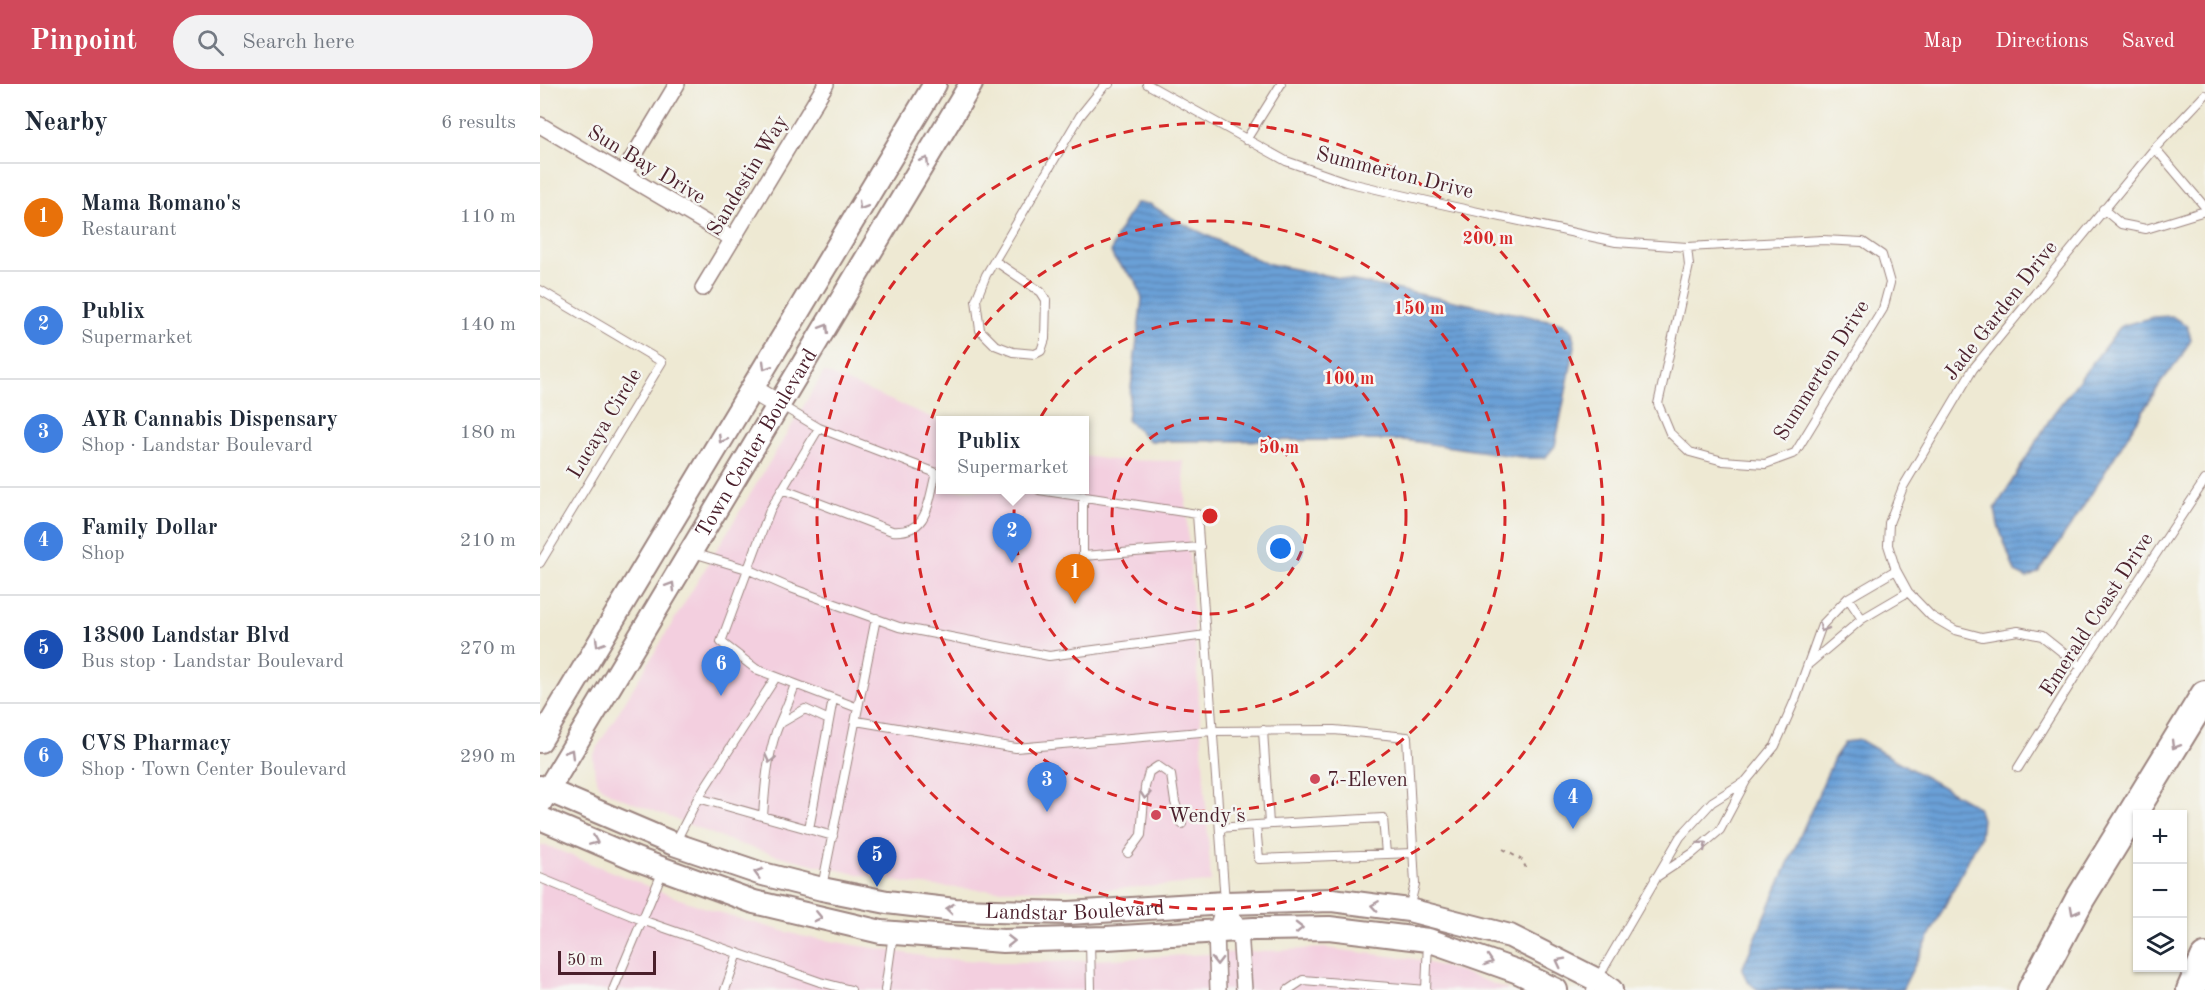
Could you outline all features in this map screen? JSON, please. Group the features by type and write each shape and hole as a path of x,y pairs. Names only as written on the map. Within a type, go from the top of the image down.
{"highway":[{"path":"2032,990 2080,899 2205,695"},
{"path":"2191,990 2205,958"}],"main road":[{"name":"Town Center Boulevard","path":"540,741 935,84"},
{"name":"Town Center Boulevard","path":"542,794 691,552 971,84"},
{"name":"Landstar Boulevard","path":"542,794 674,844 759,873 887,902 955,910 1069,913 1225,903 1332,900 1409,910 1510,936 1600,987"},
{"name":"Landstar Boulevard","path":"540,818 664,869 754,902 881,932 1003,941 1329,928 1428,940 1516,971 1556,990"}],"street":[{"path":"623,174 677,84"},
{"name":"Sandestin Way","path":"703,288 826,84"},
{"name":"Sun Bay Drive","path":"540,125 733,239"},
{"path":"752,389 779,405"},
{"path":"1225,903 1240,930 1244,990"},
{"path":"1218,990 1216,931 1225,903"}],"lane":[{"path":"995,261 1041,292 1046,300 1045,339 1041,351 1035,354 1013,352 995,345 980,330 976,300 986,275 1080,116 1108,84"},
{"name":"Summerton Drive","path":"1147,84 1286,161 1346,182 1616,242 1688,247 1822,240 1863,242 1882,255 1890,283 1883,309 1795,453 1765,464 1723,461 1690,452 1670,433 1658,404 1689,265 1688,247"},
{"path":"1246,140 1281,84"},
{"name":"Jade Garden Drive","path":"2081,667 2042,636 2018,631 1982,637 1955,630 1932,616 1908,592 1896,570 1888,545 1889,523 1903,487 1972,369 2103,209 2155,148 2205,95"},
{"path":"2103,209 2121,224 2146,229 2205,209 2155,148"},
{"name":"Lucaya Circle","path":"540,290 662,362 540,563"},
{"path":"779,405 819,428 936,473"},
{"path":"819,428 770,510 721,642 756,669 858,708"},
{"path":"782,489 892,531 902,532 919,525 936,480"},
{"name":"Emerald Coast Drive","path":"2018,768 2081,667 2205,480"},
{"path":"1070,494 1197,514 1225,903"},
{"path":"1083,496 1083,556 1200,547"},
{"path":"691,552 747,569 788,587 899,627 1049,656 1206,635"},
{"path":"1655,878 1693,853 1720,830 1746,781 1775,746 1809,664 1822,625 1848,598 1896,570"},
{"path":"1809,664 1862,620 1908,592"},
{"path":"1848,598 1862,620"},
{"path":"822,889 876,618"},
{"path":"674,844 699,798 776,677"},
{"path":"763,816 767,772 776,733 790,703 795,684"},
{"path":"809,829 834,699"},
{"path":"781,723 805,709 829,720"},
{"path":"856,721 1016,748 1212,731 1334,730 1407,737 1414,884 1409,910"},
{"path":"1263,730 1269,824"},
{"path":"1128,853 1141,834 1145,787 1149,772 1158,766 1171,775 1175,802 1182,824"},
{"path":"1600,987 1655,878 1680,837 1712,802 1746,781"},
{"path":"699,798 833,836"},
{"path":"1220,828 1383,818 1386,854"},
{"path":"1256,825 1259,859 1413,853"},
{"path":"613,990 664,869"},
{"path":"540,878 642,920 738,953 820,986 851,990"},
{"path":"885,990 894,933"},
{"path":"1090,939 1091,990"},
{"path":"1288,990 1303,980 1426,990 1428,940"},
{"path":"725,990 738,953"}],"path":[{"path":"1503,849 1522,860 1526,868"}],"shaded area":[{"path":"824,372 936,419 936,494 1089,494 1089,457 1112,460 1183,461 1211,882 1115,889 983,890 912,884 851,873 783,857 733,842 611,794 599,785 595,775 593,757"},
{"path":"545,845 677,898 730,916 801,936 934,958 995,962 1053,962 1324,948 1414,959 1459,971 1509,990 540,990 540,846"}],"water":[{"path":"1136,203 1150,204 1175,220 1265,263 1563,323 1572,331 1575,346 1555,446 1545,458 1527,458 1404,440 1150,441 1127,420 1142,299 1136,281 1114,259 1111,252 1117,234"},
{"path":"2172,316 2187,326 2191,339 2180,359 2162,381 2078,515 2039,572 2027,578 2015,572 1998,525 1995,509 2053,414 2121,326 2153,317"},
{"path":"1860,740 1978,807 1982,819 1980,837 1902,990 1758,990 1747,981 1742,969 1834,758 1845,742"}],"place":[{"name":"Publix","path":"1012,563"},
{"name":"Mama Romano's","path":"1075,604"},
{"name":"CVS Pharmacy","path":"721,696"},
{"name":"7-Eleven","path":"1315,779"},
{"name":"AYR Cannabis Dispensary","path":"1047,812"},
{"name":"Wendy's","path":"1156,815"},
{"name":"Family Dollar","path":"1573,829"},
{"name":"13800 Landstar Blvd","path":"877,887"}]}
